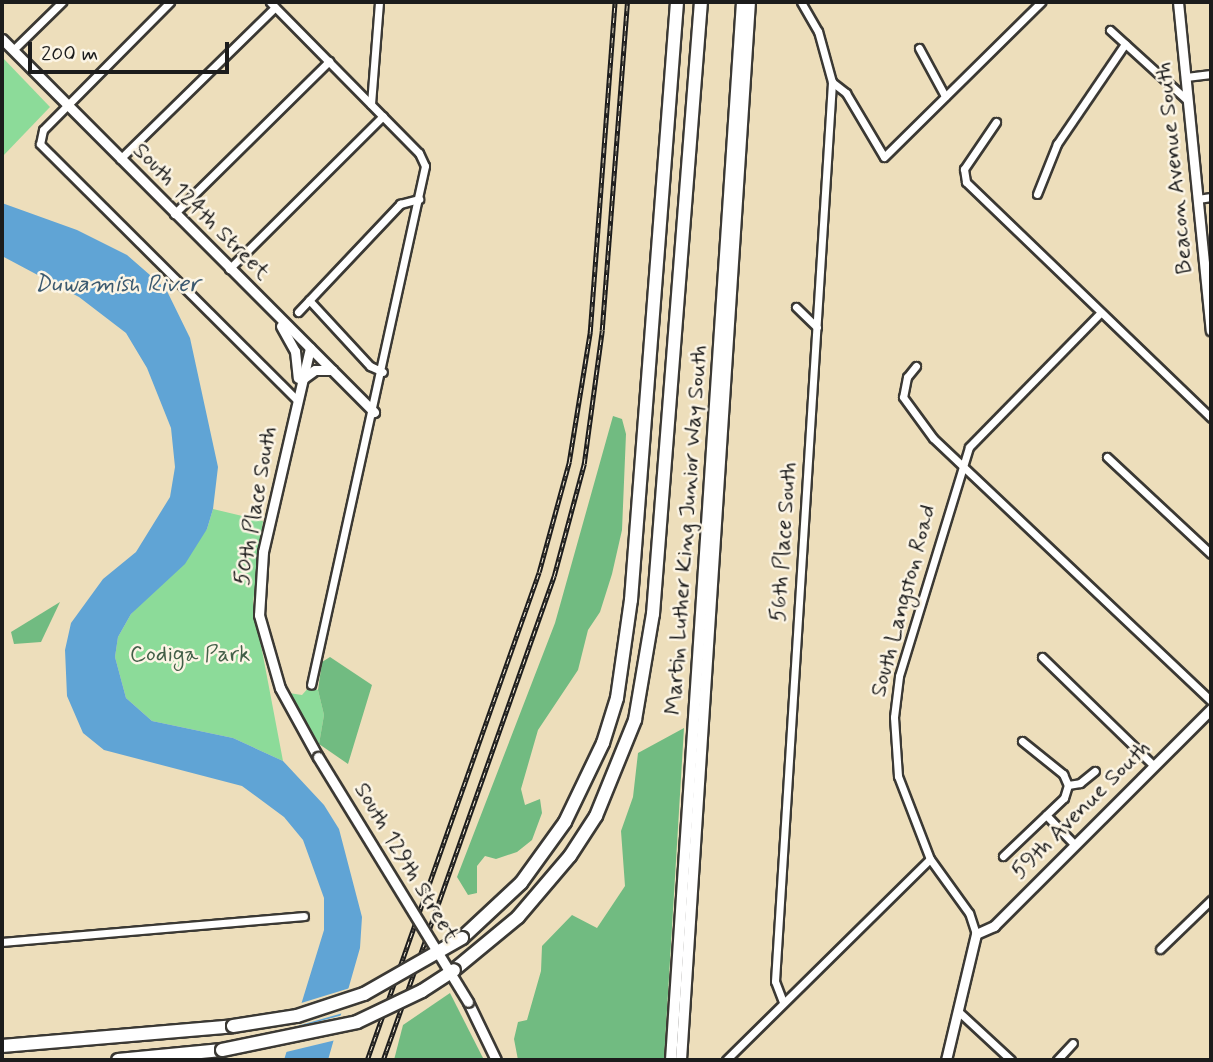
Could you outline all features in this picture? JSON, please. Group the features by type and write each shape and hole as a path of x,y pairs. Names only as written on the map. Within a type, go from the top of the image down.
{"highway":[{"path":"2,1046 233,1026 297,1016 364,994 462,938 521,883 565,822 603,743 617,698 632,600 677,2"},
{"path":"118,1060 222,1050 356,1022 422,991 454,970 518,916 569,856 596,816 635,720 653,614 701,2"},
{"path":"2,1038 97,1038"}],"main road":[{"name":"Martin Luther King Junior Way South","path":"671,1060 742,2"},
{"name":"Martin Luther King Junior Way South","path":"681,1060 750,2"}],"street":[{"path":"12,50 62,2"},
{"path":"170,2 66,105 41,132 39,140 47,154 298,390"},
{"path":"371,104 379,2"},
{"path":"801,2 818,31 832,82 846,93 884,157 1041,2"},
{"name":"Beacon Avenue South","path":"1178,2 1211,330"},
{"path":"120,159 272,4 419,153 425,166 383,372 312,685"},
{"path":"1110,30 1188,101"},
{"name":"South 124th Street","path":"2,39 374,412"},
{"path":"1037,194 1057,144 1125,44"},
{"path":"919,48 945,96"},
{"path":"174,214 329,61"},
{"path":"1186,76 1211,74"},
{"name":"56th Place South","path":"783,1002 775,981 832,82"},
{"path":"229,269 383,116"},
{"path":"996,122 966,166 964,179 1211,418"},
{"path":"1198,199 1211,197"},
{"path":"298,312 400,204 419,199"},
{"path":"309,300 370,366 383,372"},
{"path":"266,304 290,340 296,360 298,390"},
{"path":"796,307 817,327"},
{"name":"South Langston Road","path":"976,934 969,913 930,859 898,776 894,717 899,676 961,465 973,442 1100,313"},
{"path":"296,360 310,348"},
{"name":"50th Place South","path":"280,688 259,615 259,585 298,390 310,348"},
{"path":"916,366 907,377 903,397 933,438 1211,701"},
{"path":"298,390 315,370 332,370"},
{"path":"1107,457 1211,554"},
{"path":"1042,657 1153,765"},
{"name":"South 129th Street","path":"280,688 318,757 468,1002 496,1060"},
{"name":"59th Avenue South","path":"976,934 994,926 1211,709"},
{"path":"1003,856 1064,798 1068,785 1063,774 1022,741"},
{"path":"1068,785 1080,783 1095,771"},
{"path":"1046,815 1074,844"},
{"path":"726,1060 930,859"},
{"path":"1160,949 1211,900"},
{"path":"2,942 304,916"},
{"path":"946,1060 976,934"},
{"path":"958,1011 1011,1060"},
{"path":"1057,1060 1073,1043"}],"green space":[{"path":"2,57 50,107 2,157"},
{"path":"613,416 622,419 626,434 622,530 612,574 600,612 588,630 578,670 538,730 521,789 525,805 540,799 542,813 532,840 517,852 496,859 485,856 477,866 477,893 468,895 457,877 555,623"},
{"name":"Codiga Park","path":"213,509 263,521 253,603 283,761 233,738 152,721 126,698 115,657 118,637 131,614 207,529"},
{"path":"60,602 41,642 14,644 11,632"},
{"path":"330,657 372,685 348,764 319,744 324,715 318,690 322,662"},
{"path":"310,686 318,690 324,715 319,744 289,693 302,695"},
{"path":"684,728 664,1060 518,1060 514,1039 518,1022 527,1020 541,971 542,946 572,915 597,928 625,886 621,831 633,797 638,753"},
{"path":"450,993 484,1060 394,1060 403,1025"}],"water":[{"name":"Duwamish River","path":"2,203 77,230 127,255 166,289 190,338 218,467 213,509 207,529 185,564 131,614 118,637 115,657 126,698 152,721 233,738 283,761 324,805 339,829 362,917 360,948 328,1060 284,1060 324,930 324,898 303,840 284,817 242,786 104,750 83,733 67,696 65,650 71,623 103,579 136,552 170,497 175,467 171,428 147,368 126,333 79,297 2,256"}],"pier":[{"path":"350,988 343,1013 290,1028 298,1004"},
{"path":"343,1015 336,1040 282,1053 290,1029"}],"railway":[{"path":"367,1060 539,572 569,462 590,332 615,2"},
{"path":"383,1060 554,576 584,464 602,330 627,2"}]}
